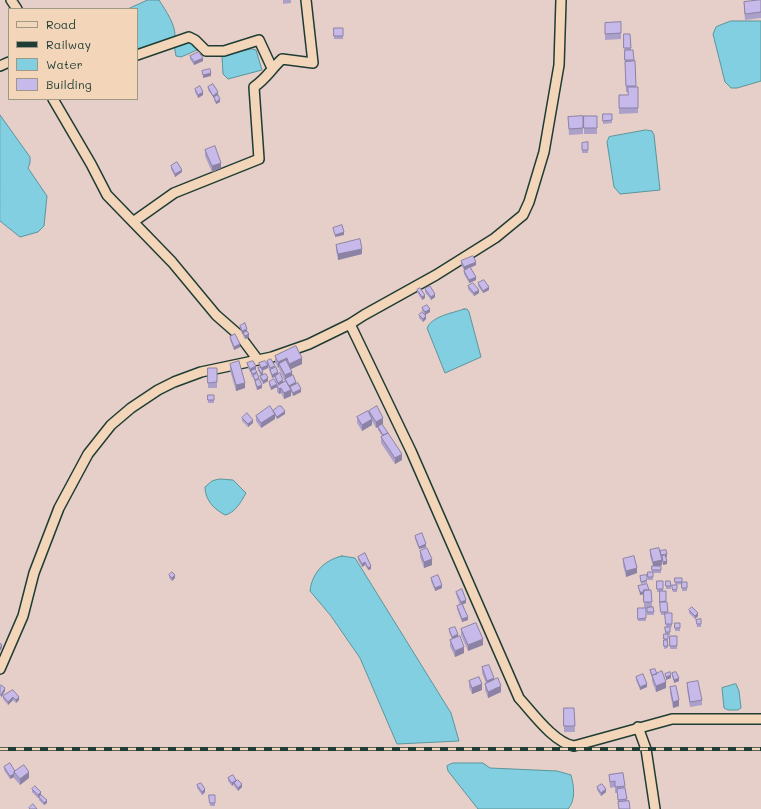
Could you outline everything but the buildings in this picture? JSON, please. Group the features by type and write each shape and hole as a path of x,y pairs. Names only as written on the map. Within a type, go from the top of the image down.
{"street":[{"path":"133,222 174,193 259,159 254,87 266,78 272,68 282,59 313,64 306,0"},
{"path":"0,670 23,616 34,573 59,508 88,454 107,430 131,408 158,390 174,382 201,372 258,360 309,344 350,324 436,275 495,238 523,215 529,202 544,152 559,65 561,0"},
{"path":"138,55 190,37 195,40 206,52 224,51 259,40 272,68"},
{"path":"53,100 91,164 107,195 172,262 216,315 240,336 258,360"},
{"path":"350,324 410,451 519,698 547,729 567,745 580,744 672,719 761,719"},
{"path":"638,727 646,749 655,809"}],"water":[{"path":"148,0 159,0 172,23 175,38 138,52 138,8 130,8"},
{"path":"731,21 761,21 761,81 737,88 731,88 725,82 713,34 716,27"},
{"path":"187,40 197,47 197,50 181,57 176,56 174,45"},
{"path":"252,49 256,50 262,70 228,79 223,74 222,56"},
{"path":"0,115 30,157 28,168 47,196 44,226 38,232 20,237 0,221"},
{"path":"646,130 652,131 654,135 660,190 620,194 614,187 607,142 609,137"},
{"path":"467,309 469,312 481,357 445,373 427,328 438,318"},
{"path":"220,479 233,480 246,493 235,510 225,515 211,504 205,492 205,487 212,481"},
{"path":"342,556 355,558 451,713 459,741 397,744 360,658 331,616 310,591 313,578 320,568 324,564"},
{"path":"736,684 739,691 741,708 738,710 728,710 724,708 722,688"},
{"path":"453,763 483,763 490,768 557,771 571,775 573,797 571,805 568,809 478,809 448,771 447,766"}],"railway":[{"path":"0,749 761,749"}]}
